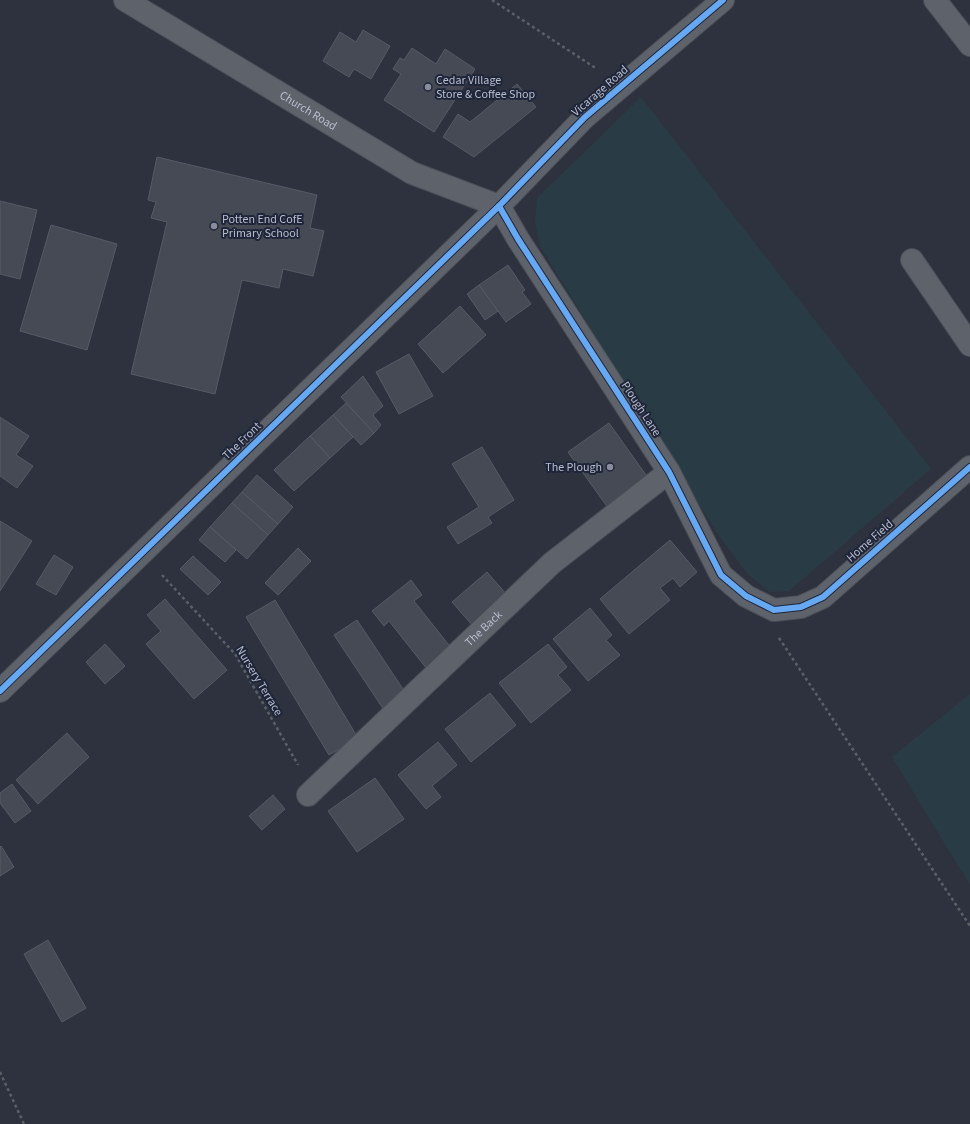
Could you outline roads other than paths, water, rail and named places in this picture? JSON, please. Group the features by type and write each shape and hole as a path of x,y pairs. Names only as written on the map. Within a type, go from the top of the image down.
{"street":[{"name":"Church Road","path":"125,0 412,173 499,206"},
{"name":"Vicarage Road","path":"499,206 585,117 723,0"},
{"path":"935,0 970,45"},
{"name":"Plough Lane","path":"499,206 518,239 669,472 722,575 746,596 774,610"},
{"name":"The Front","path":"0,691 499,206"},
{"path":"912,260 970,345"},
{"name":"Home Field","path":"774,610 801,607 823,597 970,467"},
{"name":"The Back","path":"308,795 552,563 669,472"}],"place":[{"name":"Cedar Village Store & Coffee Shop","path":"428,87"},
{"name":"Potten End CofE Primary School","path":"214,226"},
{"name":"The Plough","path":"610,467"}]}
